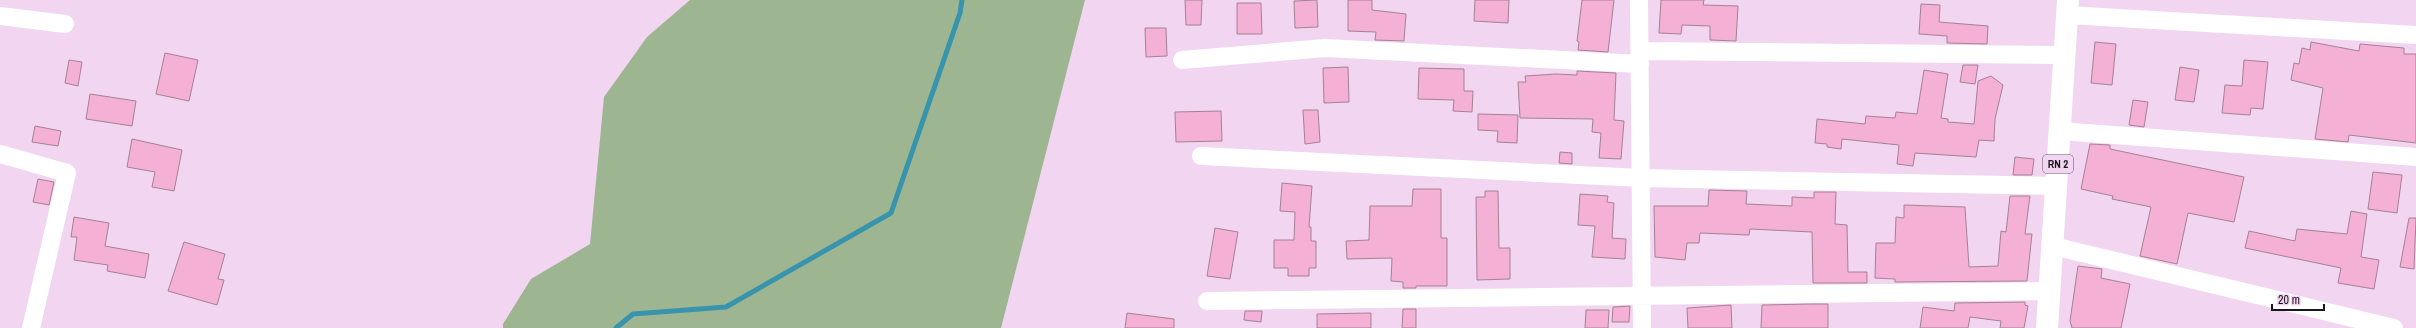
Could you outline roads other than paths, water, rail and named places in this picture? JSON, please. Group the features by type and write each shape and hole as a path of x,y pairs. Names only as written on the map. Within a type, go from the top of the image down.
{"highway":[{"name":"RN 2","path":"2047,328 2057,186 2063,55 2068,7"}],"street":[{"path":"1639,0 1642,328"},
{"path":"2068,7 2416,35"},
{"path":"0,16 65,24"},
{"path":"1182,60 1325,48 1640,57 2063,55"},
{"path":"2059,130 2416,157"},
{"path":"0,154 67,172 31,328"},
{"path":"1201,156 1641,178 2057,186"},
{"path":"2053,246 2394,328"},
{"path":"1207,301 2049,291"}],"waterway":[{"path":"616,328 633,314 726,307 891,213 960,13 962,0"}]}
